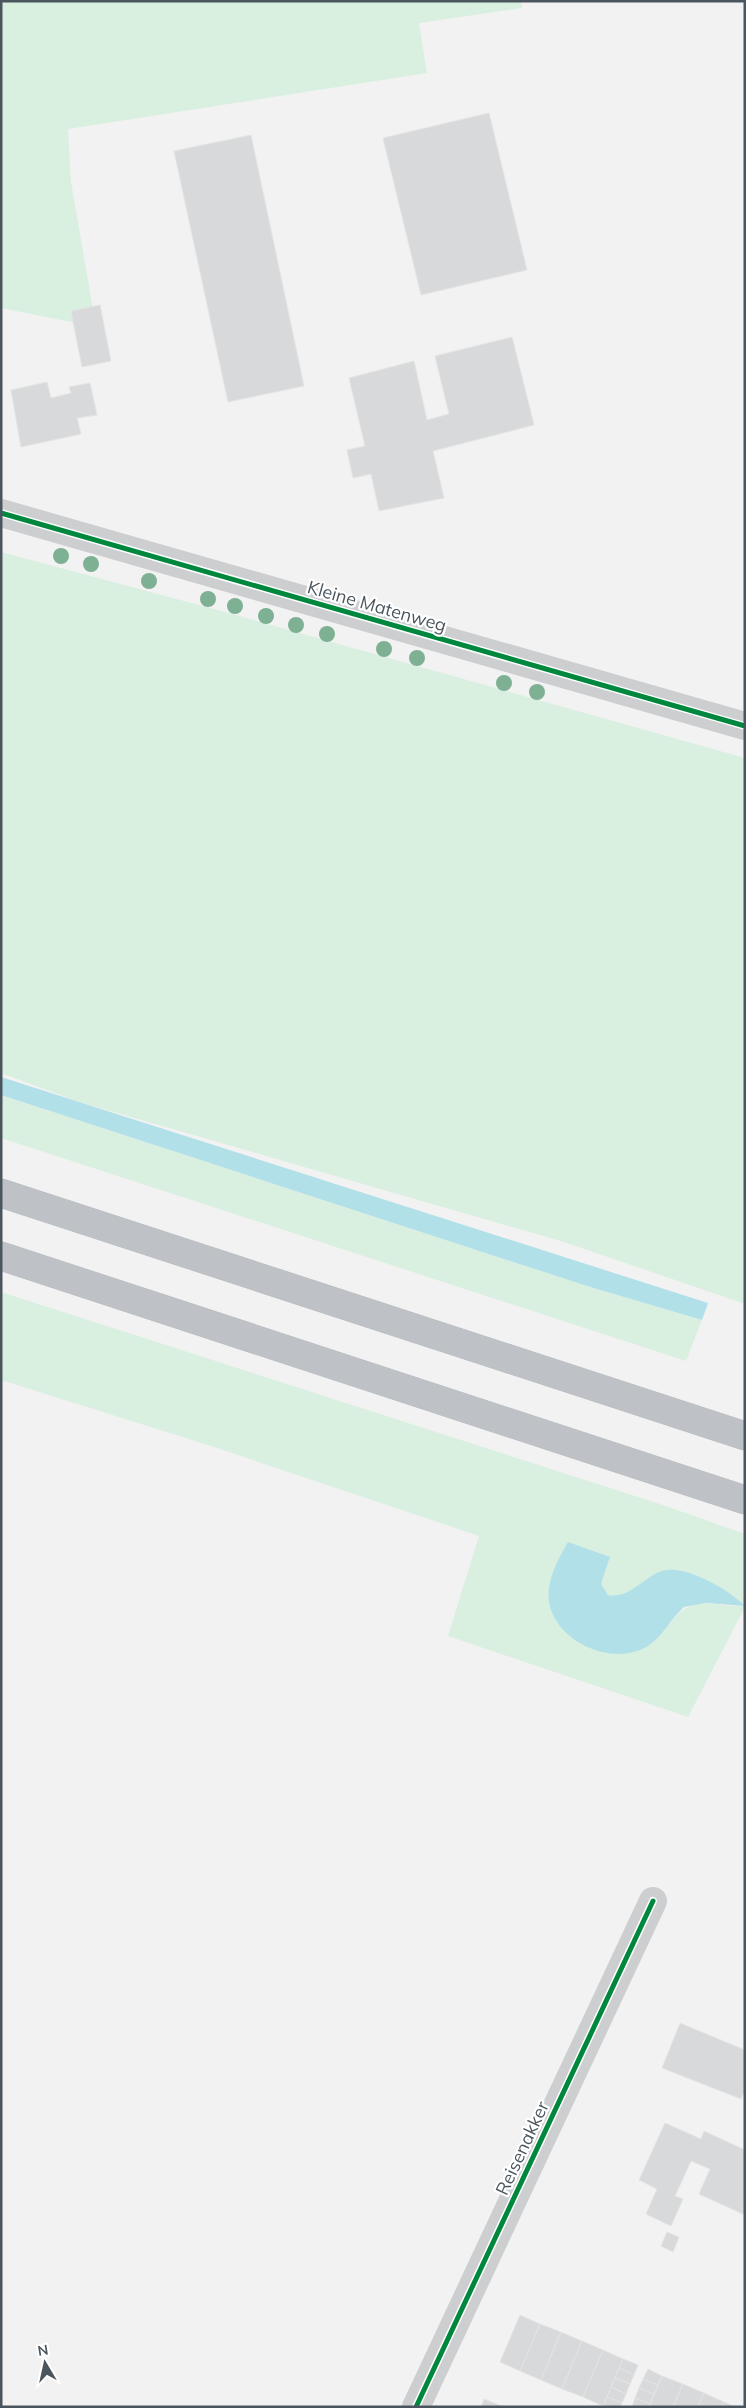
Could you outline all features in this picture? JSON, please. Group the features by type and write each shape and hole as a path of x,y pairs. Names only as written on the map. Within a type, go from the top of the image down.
{"highway":[{"path":"1,1193 745,1436"},
{"path":"1,1256 745,1500"}],"street":[{"name":"Kleine Matenweg","path":"1,513 745,726"},
{"name":"Reisenakker","path":"416,2407 653,1901"}],"green space":[{"path":"1,1 521,1 522,8 419,23 427,73 68,129 71,182 96,327 1,308"},
{"path":"1,552 225,612 745,758 745,1304 564,1242 79,1102 1,1073"},
{"path":"1,1095 587,1286 702,1320 686,1361 1,1138"},
{"path":"1,1292 663,1505 745,1534 745,1607 688,1717 448,1636 479,1536 208,1445 1,1380","holes":["560,1557 610,1557 601,1584 608,1595 614,1596 625,1593 650,1577 744,1606 694,1605 678,1614 670,1624 549,1588"]}],"water":[{"path":"1,1077 708,1303 702,1320 587,1286 1,1095"},
{"path":"568,1542 610,1557 601,1584 608,1595 628,1592 652,1575 669,1570 692,1574 704,1579 728,1592 745,1606 706,1603 684,1607 657,1638 645,1648 622,1654 606,1653 591,1648 576,1641 564,1631 555,1618 550,1604 549,1588 552,1576"}],"building":[{"path":"489,113 527,270 421,295 383,138"},
{"path":"251,135 304,386 228,402 174,151"},
{"path":"100,305 111,361 82,367 71,311"},
{"path":"512,337 534,425 433,451 444,498 379,511 371,474 353,478 347,450 365,446 349,378 414,361 427,420 449,414 435,356"},
{"path":"47,382 51,398 71,393 69,387 90,383 97,415 77,418 81,434 21,447 11,390"},
{"path":"680,2023 745,2050 745,2095 743,2094 741,2099 662,2068"},
{"path":"665,2123 701,2139 704,2131 745,2150 745,2215 699,2194 710,2169 691,2161 675,2196 683,2199 671,2226 646,2214 657,2189 639,2180"},
{"path":"667,2232 679,2237 673,2252 661,2246"},
{"path":"520,2315 540,2324 520,2371 500,2362"},
{"path":"540,2324 561,2332 541,2380 520,2371"},
{"path":"561,2332 582,2341 562,2389 541,2380"},
{"path":"582,2341 603,2350 583,2397 562,2389"},
{"path":"603,2350 623,2359 603,2406 583,2397"},
{"path":"623,2359 638,2365 634,2375 619,2368"},
{"path":"619,2368 634,2375 630,2384 615,2378"},
{"path":"648,2369 662,2376 658,2385 643,2379"},
{"path":"662,2376 683,2384 673,2407 649,2407"},
{"path":"615,2378 630,2384 626,2394 611,2387"},
{"path":"643,2379 658,2385 654,2394 639,2388"},
{"path":"683,2384 704,2393 698,2407 673,2407"},
{"path":"611,2387 626,2394 622,2403 607,2397"},
{"path":"639,2388 654,2394 650,2404 635,2398"},
{"path":"704,2393 724,2402 722,2407 698,2407"},
{"path":"607,2397 622,2403 620,2407 603,2406"},
{"path":"635,2398 650,2404 649,2407 632,2407"},
{"path":"484,2399 504,2407 481,2407"},
{"path":"724,2402 736,2407 722,2407"}],"cycle path":[{"path":"1,513 745,726"},
{"path":"416,2407 653,1901"}]}
